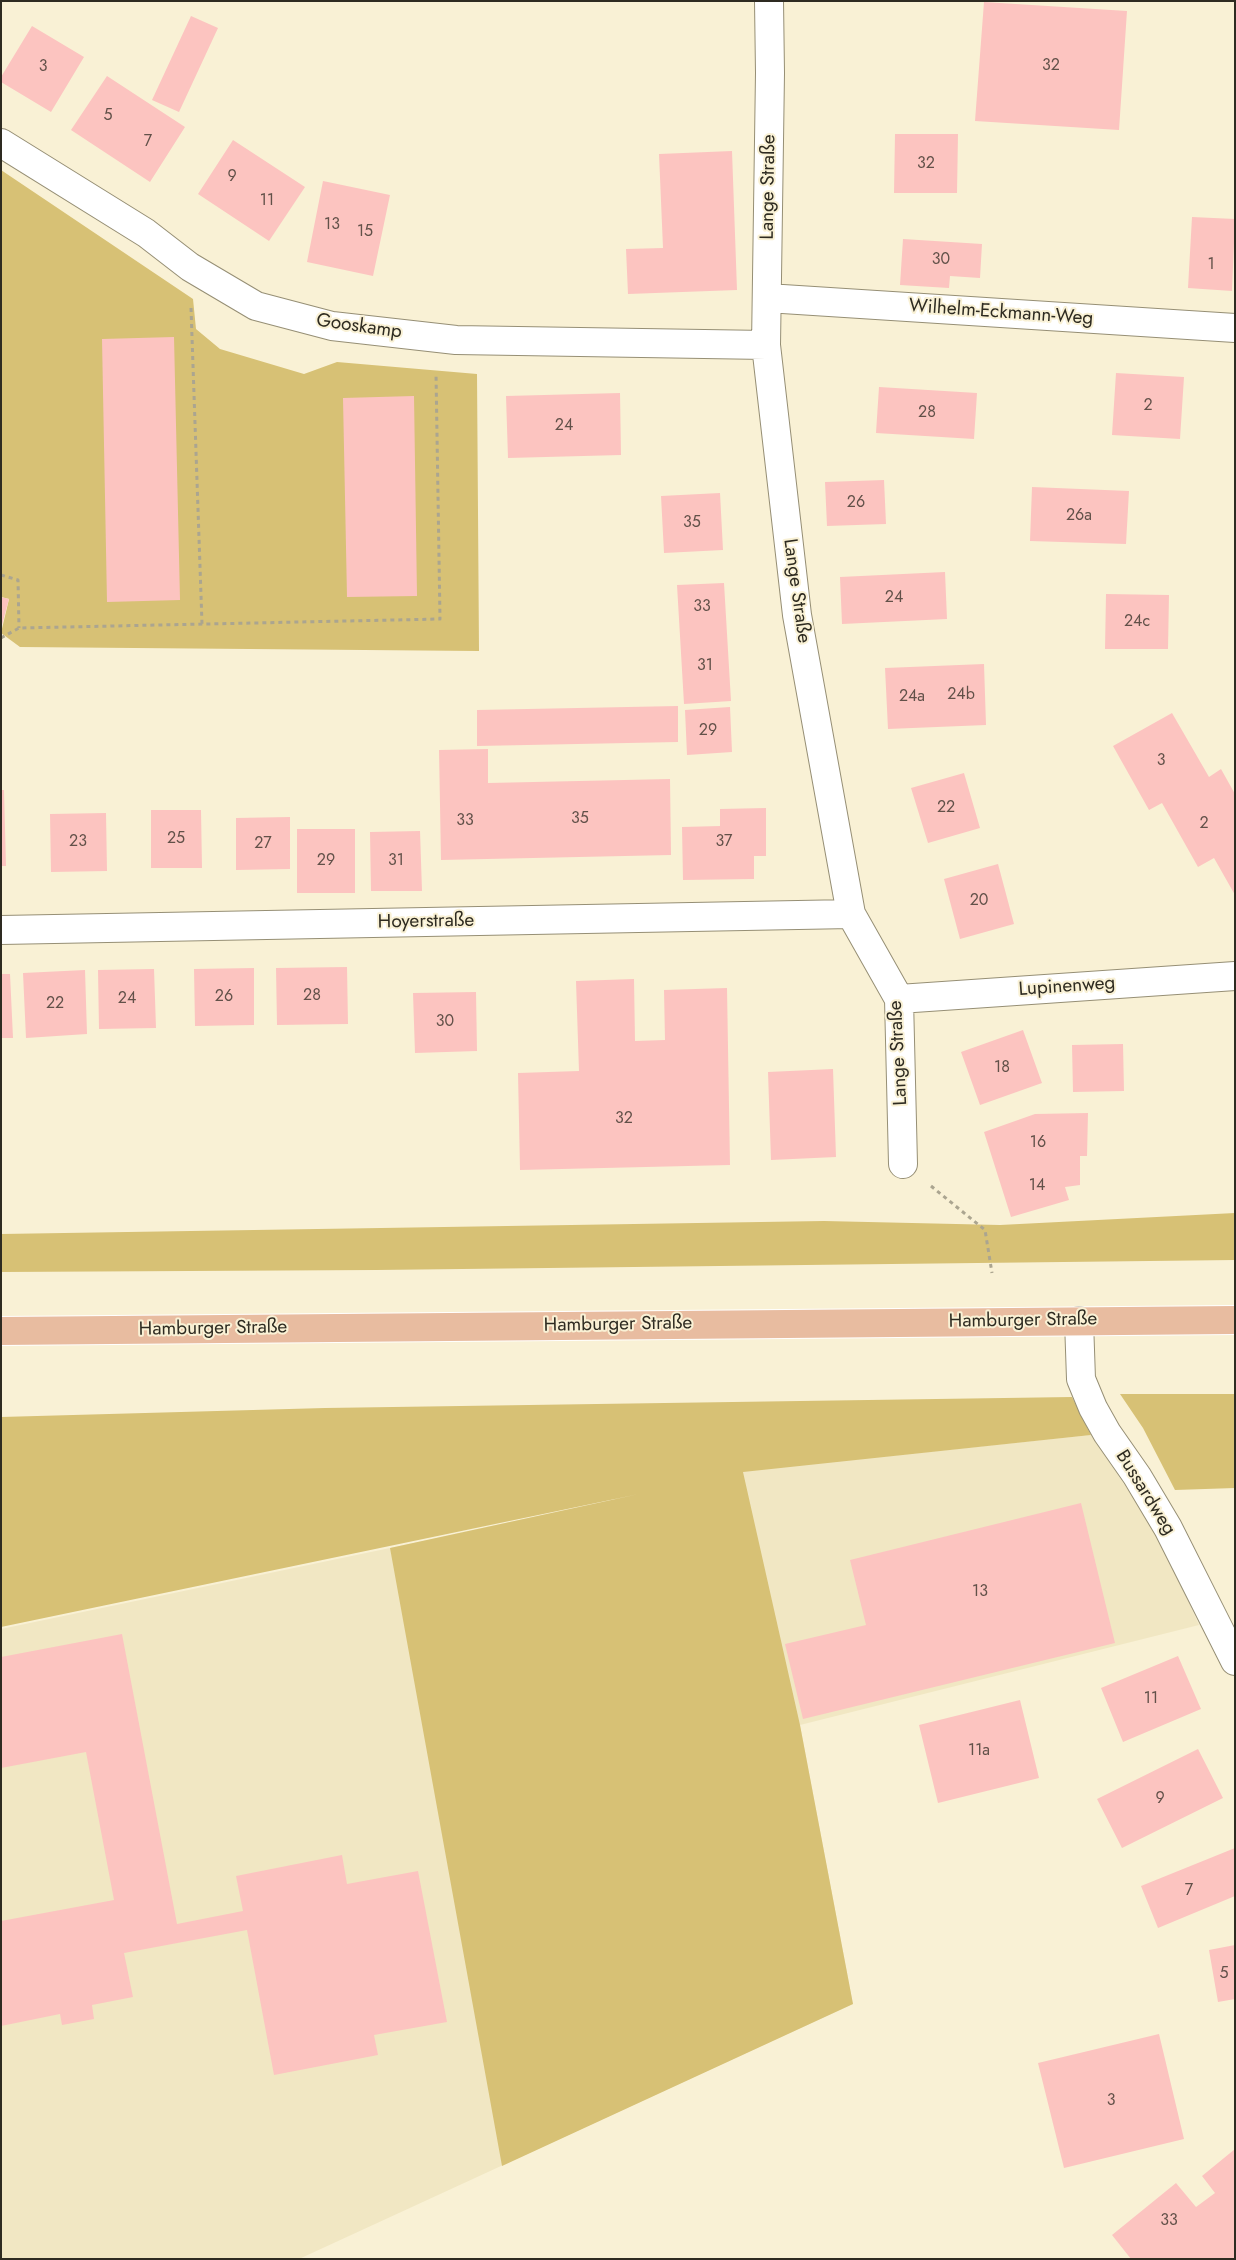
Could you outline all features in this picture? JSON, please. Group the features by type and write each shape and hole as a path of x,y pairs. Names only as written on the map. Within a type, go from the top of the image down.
{"main road":[{"name":"Hamburger Straße","path":"1,1331 1235,1320"}],"street":[{"name":"Lange Straße","path":"769,1 770,73 766,344 797,615 851,914 900,999 903,1164"},
{"name":"Gooskamp","path":"1,143 146,233 190,267 256,306 332,326 456,340 766,344"},
{"name":"Wilhelm-Eckmann-Weg","path":"767,298 1235,328"},
{"name":"Hoyerstraße","path":"1,930 851,914"},
{"name":"Lupinenweg","path":"900,999 1235,976"},
{"name":"Bussardweg","path":"1078,1321 1081,1379 1093,1408 1168,1528 1235,1661"}],"path":[{"path":"190,267 202,624"},
{"path":"1,638 19,628 440,619 436,338"},
{"path":"1,575 18,580 19,628"},
{"path":"903,1164 985,1230 992,1273"}],"shaded area":[{"path":"1,170 193,299 196,329 220,349 304,374 337,362 477,374 479,651 20,647 1,633 9,599 1,597"},
{"path":"1235,1213 1235,1260 376,1270 1,1272 1,1234 824,1221 1000,1225"},
{"path":"1120,1394 1235,1394 1235,1488 1175,1490 1143,1428"},
{"path":"1072,1397 1091,1435 743,1472 800,1725 853,2004 502,2166 390,1548 639,1494 1,1627 1,1417 325,1408"},
{"path":"1091,1435 1157,1533 1199,1625 800,1725 853,2004 299,2259 1,2259 1,1629 390,1548 743,1471"}],"building":[{"path":"984,2 1127,11 1119,130 975,121"},
{"path":"191,16 218,28 179,112 152,100"},
{"path":"32,26 84,57 51,112 1,82 1,77"},
{"path":"107,76 185,127 150,182 71,130"},
{"path":"895,134 958,134 957,193 894,193"},
{"path":"233,140 305,187 269,241 198,194"},
{"path":"732,151 737,290 628,294 626,249 663,248 659,154"},
{"path":"323,181 390,195 373,276 307,262"},
{"path":"1192,217 1235,219 1232,291 1188,288"},
{"path":"903,239 982,244 980,278 950,276 949,288 900,285"},
{"path":"174,337 180,600 107,602 102,339"},
{"path":"1116,373 1184,377 1180,439 1112,435"},
{"path":"879,387 977,393 974,439 876,433"},
{"path":"620,393 621,455 508,458 506,396"},
{"path":"414,396 417,596 347,597 343,398"},
{"path":"884,480 886,524 827,526 825,482"},
{"path":"1032,487 1129,491 1126,544 1030,541"},
{"path":"720,493 723,550 664,553 661,496"},
{"path":"945,572 947,619 842,624 840,577"},
{"path":"724,583 731,701 684,704 677,585"},
{"path":"1106,594 1169,595 1168,649 1105,649"},
{"path":"1,597 9,599 2,625 1,625"},
{"path":"984,664 986,725 888,729 885,668"},
{"path":"678,706 678,742 477,746 477,710"},
{"path":"730,707 732,752 687,755 685,710"},
{"path":"1172,713 1209,777 1221,769 1235,794 1235,895 1214,858 1198,867 1162,803 1149,810 1113,746"},
{"path":"488,749 488,783 670,779 671,855 441,860 439,750"},
{"path":"964,773 980,828 928,843 911,788"},
{"path":"1,790 4,790 6,866 1,866"},
{"path":"766,808 766,856 754,856 754,879 683,880 682,827 720,826 720,809"},
{"path":"151,810 201,810 202,868 151,868"},
{"path":"106,813 107,871 51,872 50,814"},
{"path":"290,817 290,869 236,870 236,818"},
{"path":"297,829 355,829 355,893 297,893"},
{"path":"420,831 422,891 371,891 370,832"},
{"path":"998,864 1014,924 960,939 944,879"},
{"path":"347,967 348,1024 277,1025 276,968"},
{"path":"254,968 254,1025 195,1026 194,969"},
{"path":"154,969 156,1028 99,1029 98,970"},
{"path":"85,970 87,1034 26,1038 23,973"},
{"path":"1,974 10,974 13,1038 1,1038"},
{"path":"634,979 635,1041 665,1040 664,990 727,988 730,1165 520,1170 518,1073 579,1071 576,981"},
{"path":"476,992 477,1051 415,1053 413,993"},
{"path":"1023,1030 1042,1083 980,1105 961,1052"},
{"path":"1123,1044 1124,1091 1073,1092 1072,1045"},
{"path":"833,1069 836,1157 771,1160 768,1072"},
{"path":"1088,1113 1087,1156 1080,1156 1080,1185 1065,1187 1069,1200 1011,1217 984,1132 1035,1114"},
{"path":"1081,1503 1115,1643 803,1719 785,1644 866,1625 850,1560"},
{"path":"122,1634 177,1924 243,1911 236,1876 342,1855 347,1884 418,1871 447,2022 374,2035 378,2055 274,2075 247,1930 124,1953 133,1997 92,2005 94,2019 62,2025 60,2014 1,2026 1,1921 114,1900 86,1752 1,1768 1,1657"},
{"path":"1178,1656 1201,1709 1123,1742 1101,1688"},
{"path":"1020,1700 1039,1778 938,1803 919,1725"},
{"path":"1198,1749 1223,1798 1122,1848 1097,1799"},
{"path":"1235,1848 1235,1896 1158,1928 1141,1886"},
{"path":"1235,1945 1235,1999 1218,2002 1209,1950"},
{"path":"1159,2034 1184,2139 1064,2168 1038,2063"},
{"path":"1235,2149 1235,2259 1131,2259 1112,2235 1176,2183 1196,2207 1215,2193 1202,2176"}]}
